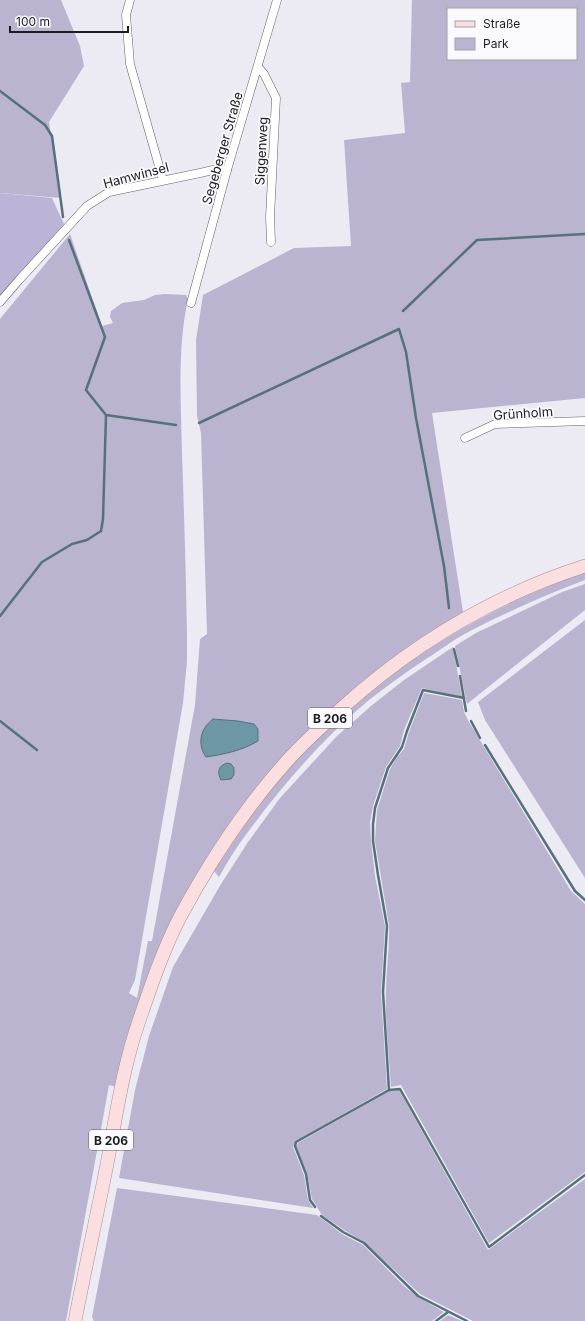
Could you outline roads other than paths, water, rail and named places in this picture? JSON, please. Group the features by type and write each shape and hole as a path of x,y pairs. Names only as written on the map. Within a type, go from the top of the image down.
{"main road":[{"name":"B 206","path":"75,1321 122,1084 138,1024 160,962 179,919 222,846 254,801 289,759 322,726 392,665 436,636 489,606 524,589 585,566"}],"street":[{"path":"130,0 126,15 130,64 163,180"},
{"name":"Segeberger Straße","path":"191,303 277,0"},
{"name":"Siggenweg","path":"258,66 264,74 276,98 270,217 271,242"},
{"name":"Hamwinsel","path":"0,302 18,280 87,206 109,192 213,170 228,170"},
{"name":"Grünholm","path":"465,438 495,424 585,421"}],"water":[{"path":"213,719 254,724 258,729 258,741 233,752 206,757 201,747 201,737 205,727"},
{"path":"227,763 231,764 234,768 234,775 231,779 221,780 219,770"}],"waterway":[{"path":"0,91 45,125 52,136 63,217"},
{"path":"403,311 477,240 585,234"},
{"path":"69,240 105,337 86,390 106,415 176,425"},
{"path":"199,423 399,329 406,352 416,418 444,566 449,608"},
{"path":"0,616 42,562 72,544 87,540 101,531 103,519 106,415"},
{"path":"454,649 458,666"},
{"path":"460,676 466,711"},
{"path":"315,1207 310,1200 306,1174 295,1146 296,1142 389,1090 383,992 387,926 373,841 375,808 388,768 402,747 423,690 464,698"},
{"path":"0,721 37,750"},
{"path":"471,721 480,738"},
{"path":"485,745 575,891 585,900"},
{"path":"389,1090 400,1089 489,1247 585,1175"},
{"path":"321,1216 343,1232 364,1243 418,1296 467,1321"},
{"path":"436,1321 448,1312"}]}
